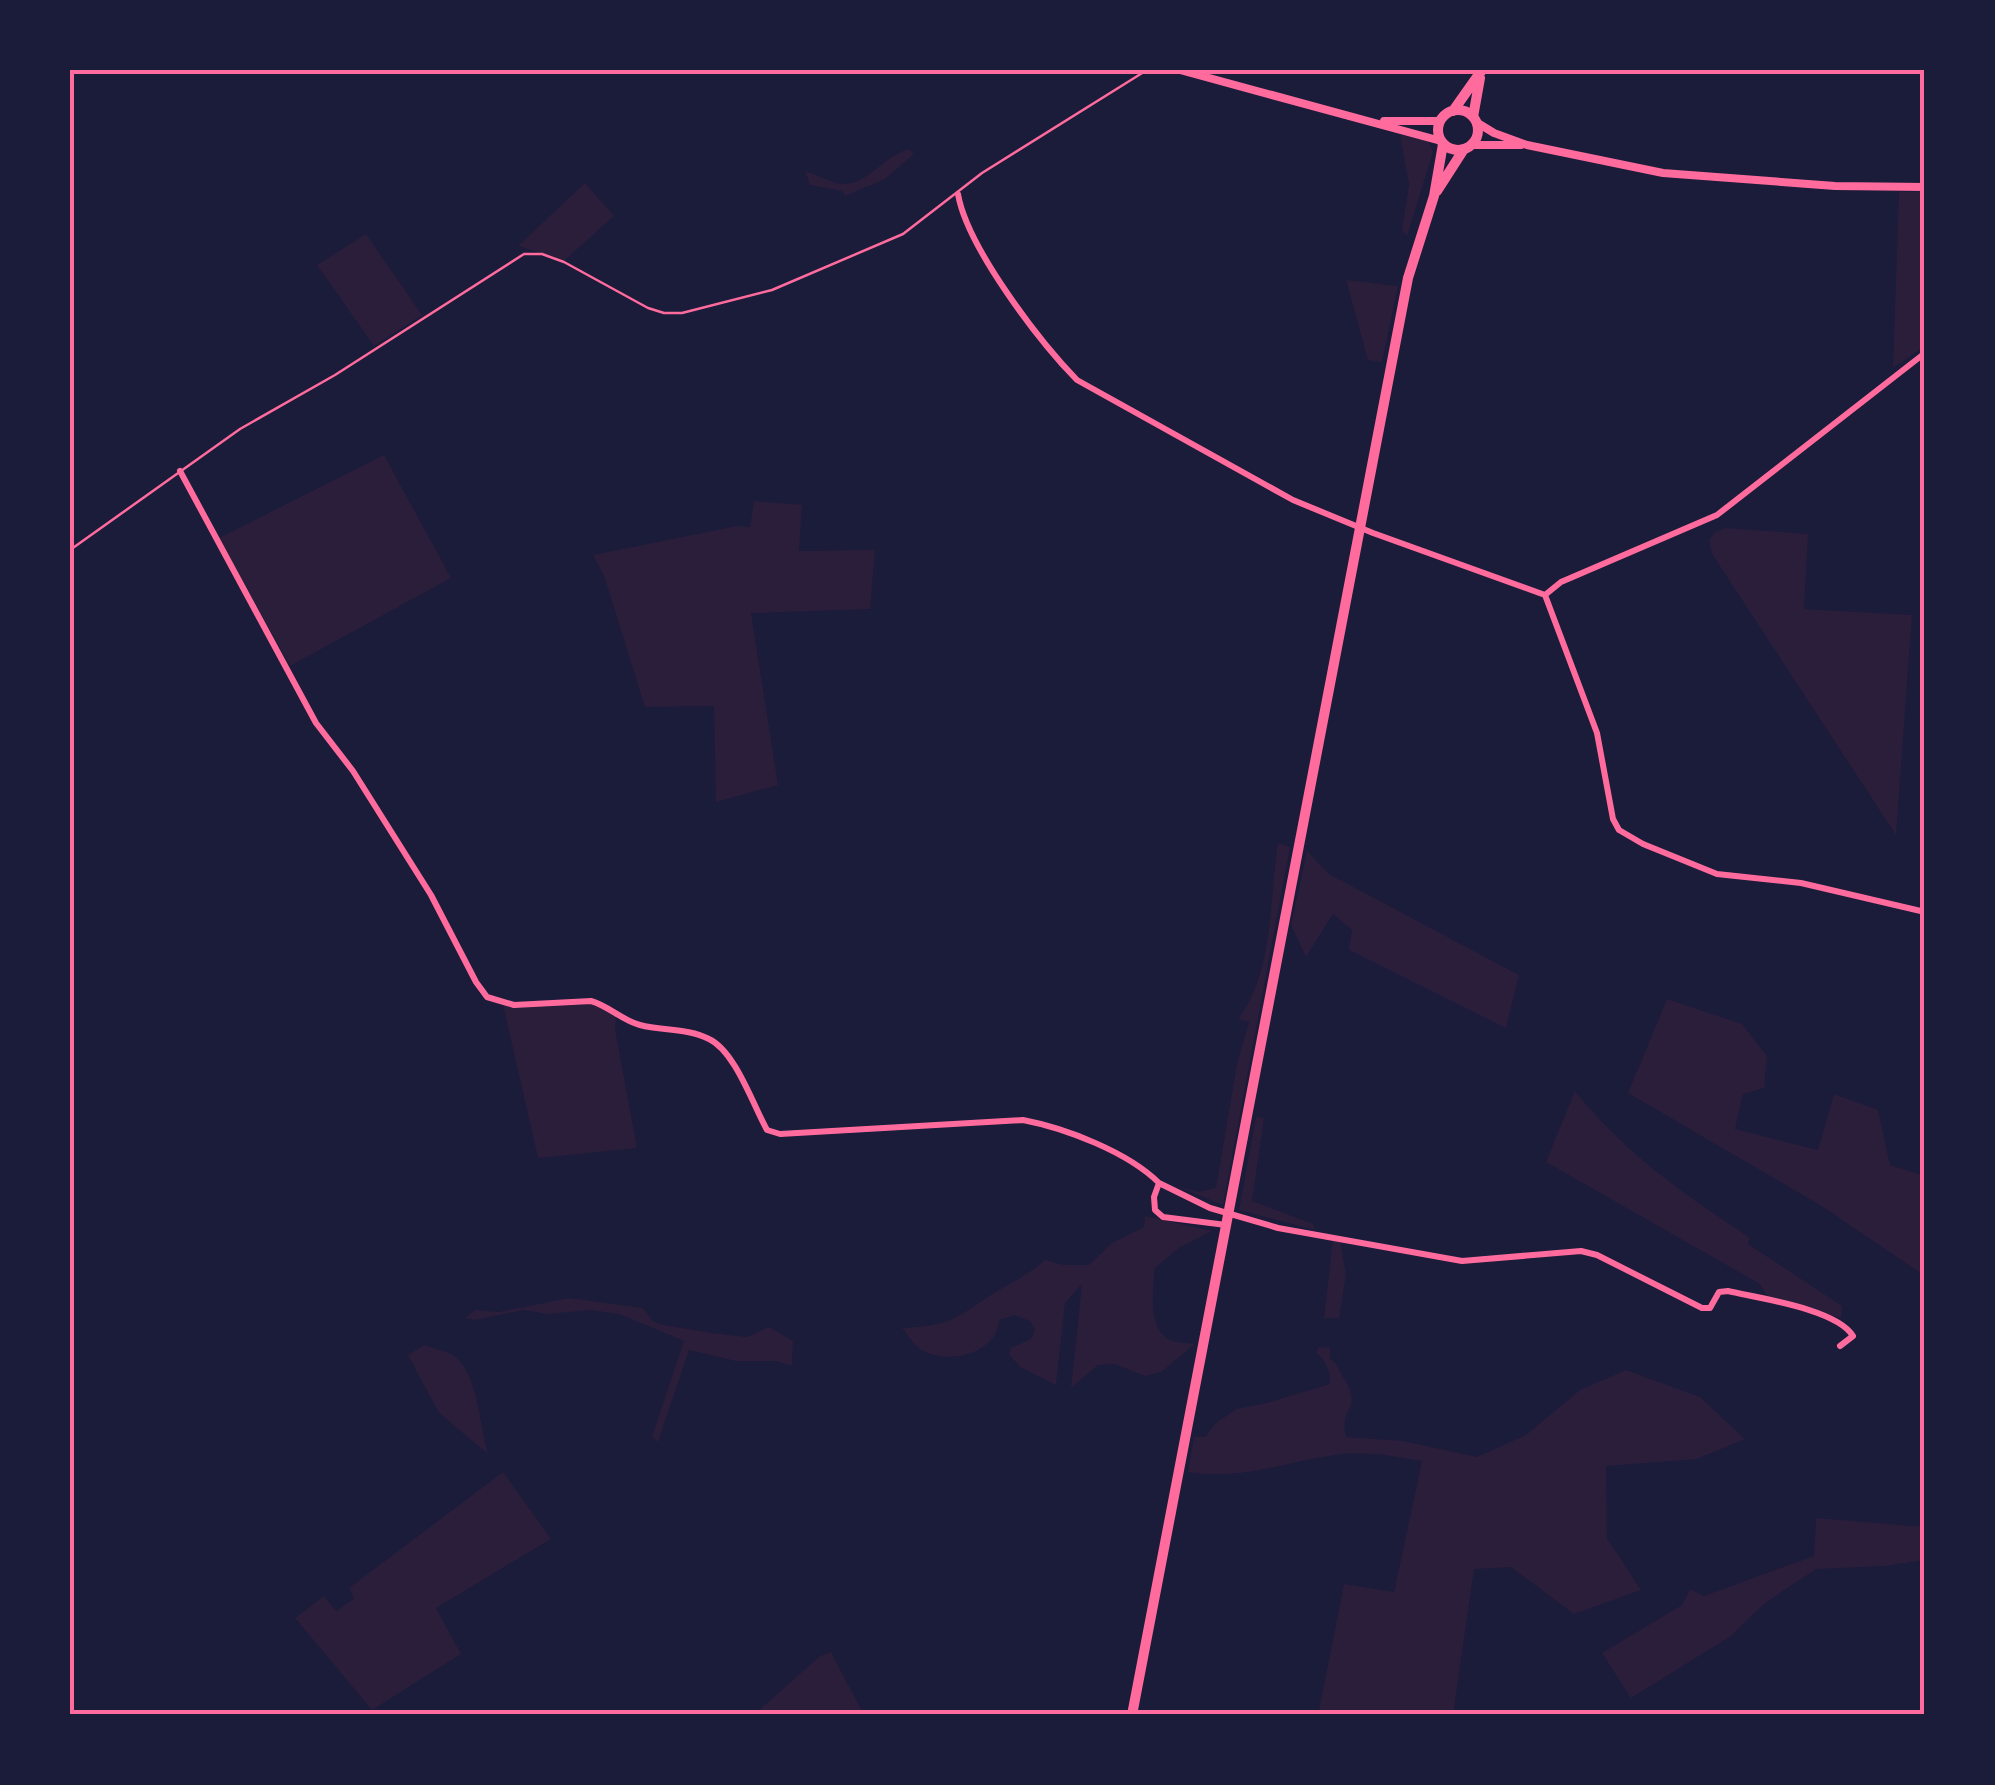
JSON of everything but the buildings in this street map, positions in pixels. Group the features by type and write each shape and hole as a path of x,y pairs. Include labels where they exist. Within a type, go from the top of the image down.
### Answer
{"main road":[{"path":"1132,1715 1408,278 1434,196 1442,143 1440,121 1453,110 1481,71"},
{"path":"1434,196 1478,132 1475,120 1481,71"},
{"path":"1453,110 1464,111 1475,120"},
{"path":"1442,143 1453,150 1468,147"}],"street":[{"path":"1180,70 1277,99 1375,121 1442,143"},
{"path":"1475,120 1494,134 1527,145 1697,178 1925,187"},
{"path":"1375,121 1440,121"},
{"path":"1468,147 1527,145"},
{"path":"958,194 961,211 1009,296 1077,380 1255,481 1345,522 1545,595 1597,733 1613,819 1619,830 1717,874 1801,884 1925,912"},
{"path":"1545,595 1560,582 1717,515 1925,353"},
{"path":"180,471 316,723 352,770 431,895 476,982 488,997 514,1005 592,1001 619,1018 640,1025 711,1039 730,1056 766,1130 780,1134 1023,1120 1050,1125 1114,1153 1159,1183 1210,1208 1278,1228 1462,1261 1582,1251 1702,1308 1710,1308 1718,1292 1728,1290 1815,1312 1850,1330 1850,1341 1840,1346"},
{"path":"1159,1183 1154,1196 1156,1210 1163,1217 1226,1230"}],"lane":[{"path":"70,550 240,429 336,375 524,254 542,254 564,262 664,313 682,313 772,290 902,234 982,172 1147,70"}],"shaded area":[{"path":"1400,135 1428,140 1433,152 1407,236 1402,230 1409,185"},
{"path":"909,149 914,154 885,179 845,196 842,191 810,185 805,171 846,184 865,177"},
{"path":"585,183 614,216 565,260 518,246"},
{"path":"1899,192 1925,192 1925,346 1893,368"},
{"path":"366,234 422,315 374,346 317,265"},
{"path":"1346,280 1398,286 1382,362 1368,360"},
{"path":"384,455 451,578 290,666 219,538"},
{"path":"754,501 802,505 799,551 875,550 870,609 751,613 778,785 716,802 714,706 645,707 604,576 593,555 737,526 750,527"},
{"path":"1725,528 1808,534 1804,609 1912,615 1896,835 1712,554 1709,541 1714,533"},
{"path":"1278,843 1290,847 1223,1205 1176,1186 1198,1192 1216,1188 1237,1064 1249,1022 1238,1019 1250,1000 1264,958"},
{"path":"1307,851 1329,874 1519,975 1506,1028 1349,950 1352,930 1333,914 1306,957 1291,925"},
{"path":"1667,999 1742,1024 1767,1056 1764,1088 1743,1094 1735,1129 1818,1150 1834,1094 1878,1110 1890,1165 1925,1176 1925,1276 1820,1205 1628,1093"},
{"path":"503,1005 601,1006 616,1018 637,1148 538,1158"},
{"path":"1575,1091 1656,1171 1749,1237 1748,1244 1842,1306 1841,1318 1767,1296 1760,1284 1546,1162"},
{"path":"1256,1117 1264,1118 1252,1201 1313,1224 1315,1230 1239,1210"},
{"path":"1145,1216 1212,1231 1179,1248 1155,1268 1153,1307 1158,1327 1170,1340 1195,1344 1161,1372 1145,1376 1115,1364 1098,1365 1071,1388 1082,1284 1065,1303 1056,1385 1020,1367 1009,1354 1011,1348 1031,1339 1035,1329 1030,1321 1015,1315 999,1320 997,1331 982,1348 959,1356 923,1351 902,1328 950,1320 1045,1260 1089,1265 1112,1243 1144,1227"},
{"path":"1333,1240 1340,1241 1346,1274 1339,1318 1324,1318"},
{"path":"569,1298 643,1308 654,1322 719,1334 747,1337 769,1327 793,1341 792,1366 776,1361 736,1361 689,1350 658,1442 652,1437 684,1341 619,1314 590,1310 548,1314 524,1310 475,1320 465,1318 475,1310 499,1312"},
{"path":"424,1345 454,1356 468,1374 488,1454 439,1413 408,1355"},
{"path":"1319,1347 1330,1348 1330,1358 1352,1396 1345,1418 1346,1437 1403,1441 1477,1457 1526,1435 1580,1390 1626,1370 1700,1397 1745,1439 1697,1459 1606,1466 1607,1538 1641,1590 1574,1614 1511,1567 1474,1569 1453,1715 1318,1715 1344,1584 1394,1592 1422,1461 1353,1453 1249,1472 1188,1472 1194,1437 1205,1437 1216,1423 1236,1409 1330,1384 1327,1366 1316,1352"},
{"path":"503,1472 551,1539 436,1608 461,1654 372,1710 295,1618 324,1596 336,1611 354,1599 349,1588"},
{"path":"1816,1518 1925,1527 1925,1560 1816,1569 1765,1603 1731,1636 1631,1698 1602,1653 1682,1605 1690,1589 1704,1596 1814,1556"},
{"path":"831,1652 864,1715 754,1715 820,1656"}]}
